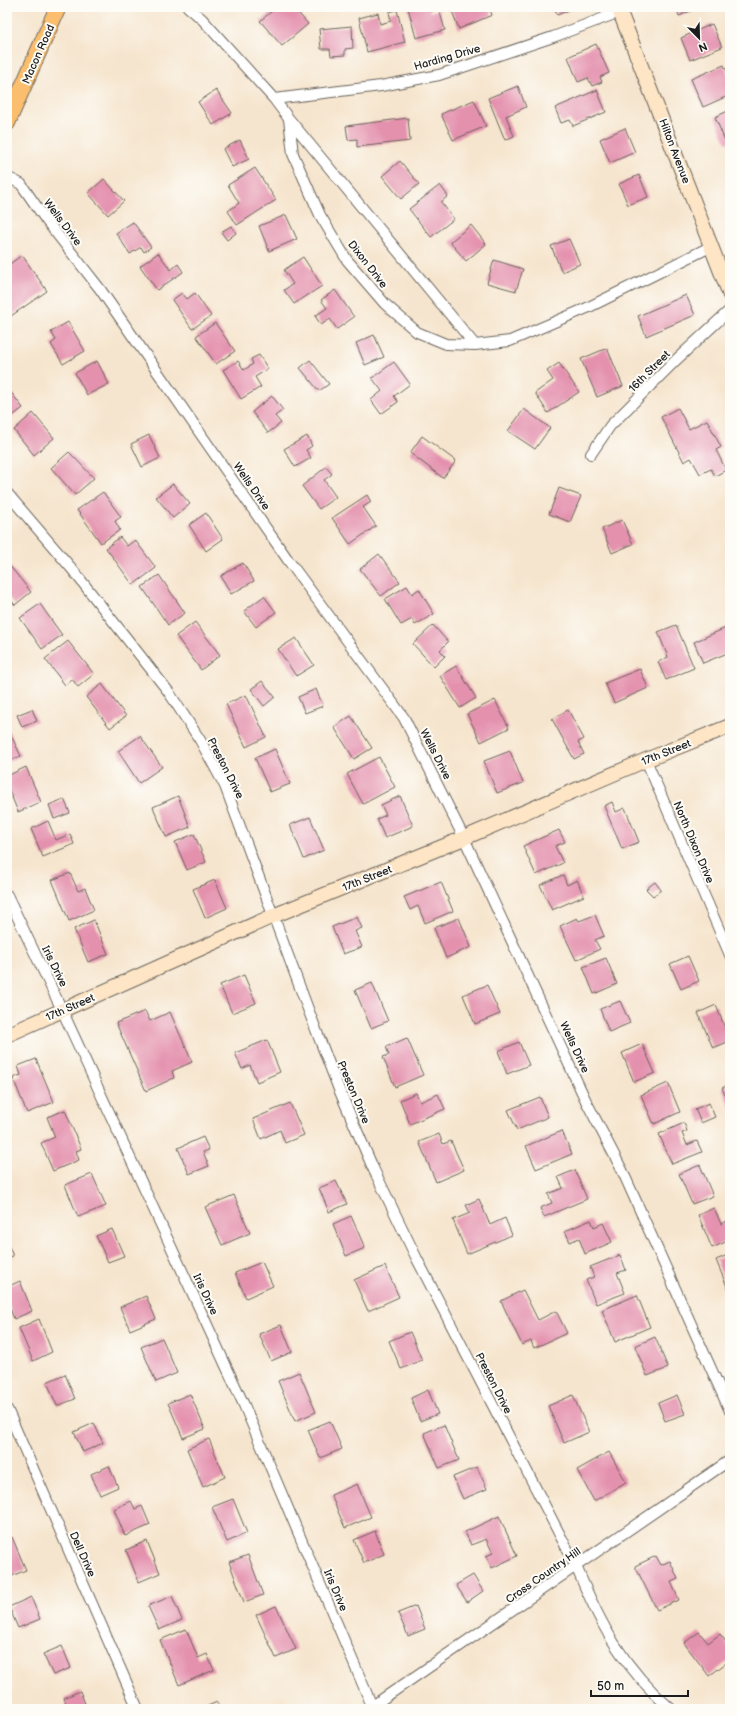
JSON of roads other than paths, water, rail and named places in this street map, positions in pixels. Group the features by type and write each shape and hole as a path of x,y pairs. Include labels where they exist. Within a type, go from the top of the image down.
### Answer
{"main road":[{"name":"Macon Road","path":"7,123 58,7"}],"street":[{"name":"Dixon Drive","path":"188,7 202,19 274,98 289,119 475,345"},
{"name":"Harding Drive","path":"274,98 380,86 439,75 553,37 619,10"},
{"name":"Hilton Avenue","path":"619,10 730,295"},
{"name":"Dixon Drive","path":"289,119 293,154 320,215 347,260 385,304 417,332 446,344 475,345 510,341 587,308 712,246"},
{"name":"Wells Drive","path":"7,177 21,184 46,220 100,289 288,560 404,718 464,838 586,1101 622,1170 730,1411"},
{"name":"16th Street","path":"591,454 610,426 676,360 730,310"},
{"name":"Preston Drive","path":"7,493 72,569 168,691 200,740 225,786 338,1087 373,1168 417,1259 576,1566 605,1631 631,1668 658,1698 671,1709"},
{"name":"17th Street","path":"7,1035 273,916 464,838 646,760 730,726"},
{"name":"North Dixon Drive","path":"646,760 730,955"},
{"name":"Iris Drive","path":"7,895 62,1010 244,1405 370,1708"},
{"name":"Dell Drive","path":"7,1409 138,1709"},
{"name":"Cross Country Hill","path":"370,1708 730,1460"}]}
